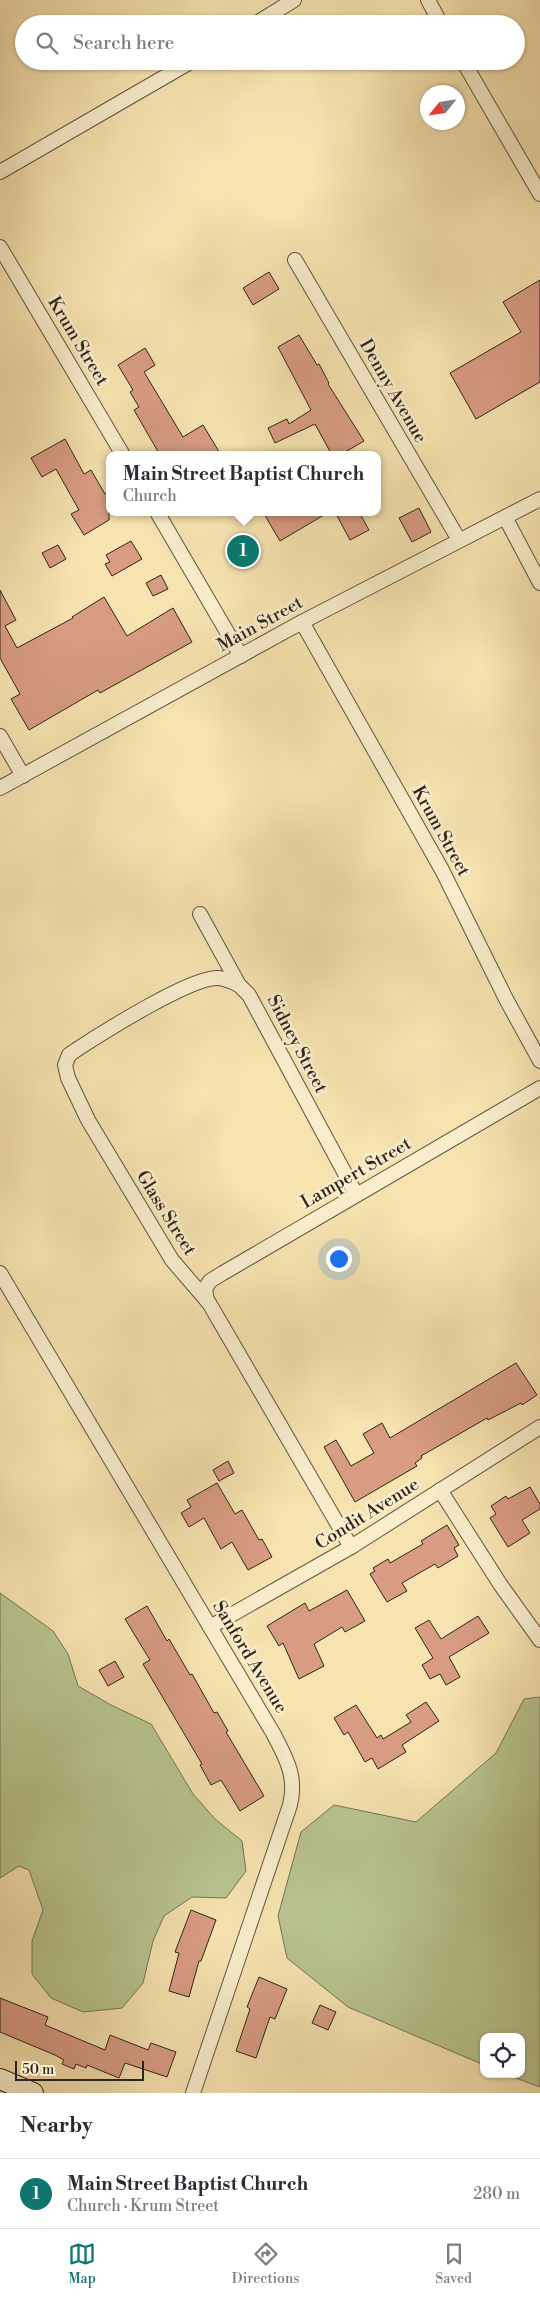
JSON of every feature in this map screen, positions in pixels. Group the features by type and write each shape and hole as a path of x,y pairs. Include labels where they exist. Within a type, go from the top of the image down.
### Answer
{"main road":[{"path":"0,2078 32,2093"}],"street":[{"path":"270,15 294,0"},
{"path":"428,0 437,15"},
{"path":"0,172 176,70"},
{"path":"467,70 540,194"},
{"name":"Krum Street","path":"0,247 121,451"},
{"name":"Denny Avenue","path":"295,260 459,540"},
{"name":"Main Street","path":"0,788 302,622 540,499"},
{"path":"160,516 241,656"},
{"path":"505,517 540,583"},
{"name":"Krum Street","path":"302,622 442,870 506,999 540,1061"},
{"path":"0,736 23,776"},
{"name":"Sidney Street","path":"200,914 239,985 249,995 356,1194"},
{"name":"Glass Street","path":"239,985 216,978 206,980 170,995 76,1050 69,1055 65,1065 68,1078 88,1120 128,1188 172,1260 207,1301 351,1547"},
{"name":"Lampert Street","path":"207,1301 205,1289 210,1281 540,1088"},
{"name":"Sanford Avenue","path":"0,1273 289,1764 293,1784 284,1823 193,2093"},
{"name":"Condit Avenue","path":"210,1627 351,1547 540,1427"},
{"path":"440,1490 504,1590 540,1640"}],"green space":[{"path":"0,1593 53,1631 68,1654 78,1686 111,1705 151,1724 193,1794 215,1819 242,1841 246,1871 226,1898 192,1897 164,1916 153,1941 143,1983 122,2008 83,2012 51,1998 32,1974 32,1941 43,1910 29,1870 19,1866 0,1878"},
{"path":"540,1697 540,2087 516,2078 525,2078 525,2033 480,2033 480,2063 348,2007 287,1958 278,1916 301,1832 334,1805 416,1822 496,1753 524,1699"}],"building":[{"path":"269,272 279,289 253,305 243,288"},
{"path":"540,280 540,382 476,419 450,373 521,332 503,302"},
{"path":"299,335 317,365 319,364 328,384 364,441 347,451 330,451 315,424 275,443 268,428 287,419 289,424 311,410 278,347"},
{"path":"145,348 155,365 144,372 183,437 203,425 219,451 158,451 134,410 139,407 130,392 133,390 118,365"},
{"path":"65,439 84,474 91,470 106,494 106,516 109,516 109,520 84,535 71,514 79,510 56,469 42,477 31,458"},
{"path":"419,508 431,532 412,542 399,518"},
{"path":"265,516 322,516 280,541"},
{"path":"337,516 361,516 369,530 350,540"},
{"path":"131,541 142,559 112,576 105,564 110,562 106,555"},
{"path":"58,545 66,559 50,568 42,553"},
{"path":"161,575 168,589 153,596 146,583"},
{"path":"0,590 16,620 5,626 17,648 73,618 104,597 127,636 173,608 192,642 100,693 98,690 29,730 11,699 20,694 0,658"},
{"path":"516,1363 537,1395 522,1405 521,1403 488,1420 487,1418 421,1456 422,1458 415,1463 417,1466 355,1502 324,1447 336,1440 351,1466 374,1453 363,1434 382,1423 390,1438"},
{"path":"228,1461 234,1473 219,1481 213,1470"},
{"path":"217,1483 235,1514 242,1510 259,1540 262,1539 272,1557 248,1570 232,1542 221,1549 204,1518 189,1527 181,1513 191,1507 187,1500"},
{"path":"530,1487 540,1504 540,1509 522,1520 530,1533 508,1547 490,1518 496,1514 491,1506 506,1496 508,1499"},
{"path":"447,1525 459,1545 454,1548 458,1556 438,1568 435,1564 402,1583 407,1591 387,1602 370,1574 375,1571 373,1568 388,1559 390,1563 423,1544 421,1541"},
{"path":"347,1590 365,1621 345,1632 342,1627 314,1644 324,1666 299,1679 283,1643 279,1646 267,1626 305,1603 309,1611"},
{"path":"147,1606 167,1641 169,1639 190,1675 192,1674 214,1713 217,1712 228,1731 226,1732 264,1796 240,1811 221,1780 211,1785 200,1765 202,1764 143,1664 150,1660 125,1619"},
{"path":"478,1616 489,1633 449,1657 460,1677 446,1685 440,1674 430,1679 422,1665 433,1658 415,1628 429,1620 441,1639"},
{"path":"115,1661 124,1677 108,1686 99,1670"},
{"path":"426,1702 439,1721 402,1745 406,1752 378,1769 372,1758 365,1762 348,1732 344,1735 334,1718 356,1705 377,1738 381,1735 383,1739 411,1722 406,1715"},
{"path":"191,1910 216,1920 201,1961 199,1961 189,1997 169,1991 179,1953 175,1952"},
{"path":"259,1977 287,1989 275,2019 270,2017 256,2058 236,2051 250,2009 247,2007"},
{"path":"0,1998 48,2017 45,2025 105,2050 110,2035 148,2050 151,2043 176,2052 167,2077 125,2063 119,2078 87,2065 86,2068 76,2064 74,2069 62,2064 64,2060 55,2055 0,2032"},
{"path":"320,2005 336,2012 328,2030 312,2023"}],"place":[{"name":"Main Street Baptist Church","path":"243,551"}]}
